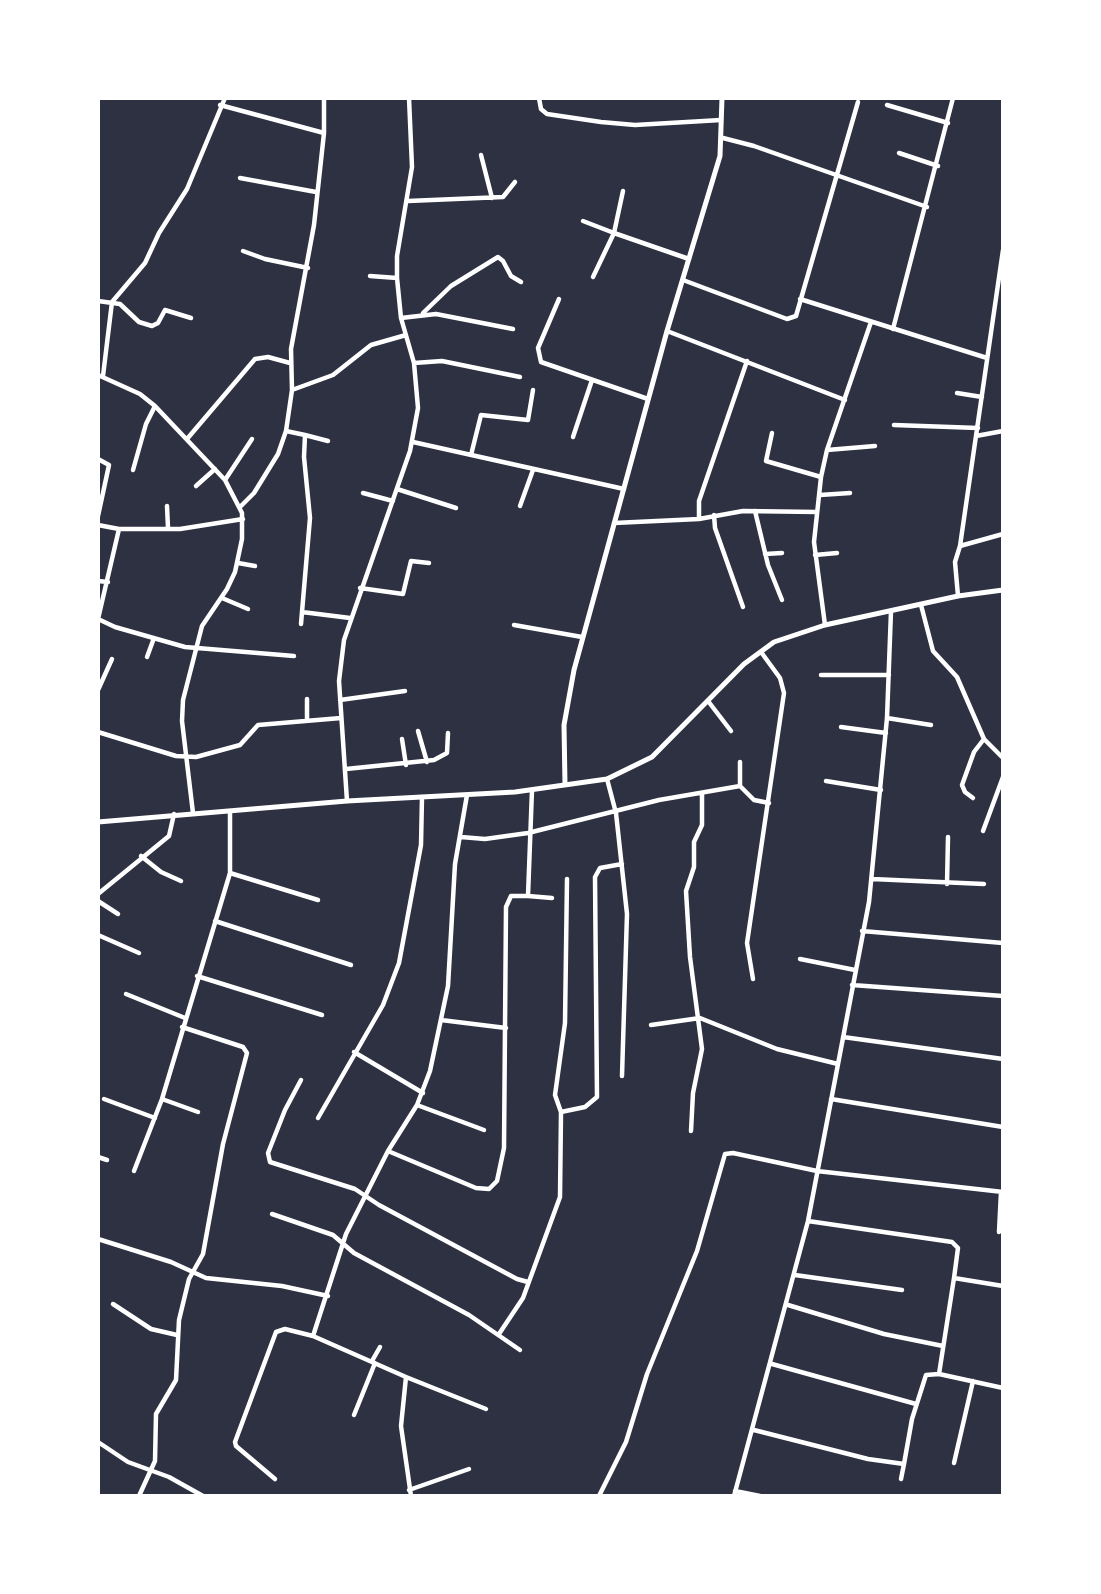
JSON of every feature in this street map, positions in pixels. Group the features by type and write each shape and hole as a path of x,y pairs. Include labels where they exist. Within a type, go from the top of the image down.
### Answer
{"street":[{"path":"193,813 182,710 195,649 205,619 222,598 238,564 243,519 240,507 225,480 155,406 140,394 101,375 112,302 145,263 159,233 187,188 208,144 220,105 225,98"},
{"path":"240,507 254,493 278,454 286,431 292,390 290,363 308,268 324,133 324,98"},
{"path":"347,801 340,701 341,660 350,618 412,442 418,408 414,363 401,318 397,278 400,240 413,160 410,98"},
{"path":"538,98 541,109 547,114 610,123 635,125 723,120"},
{"path":"565,786 564,725 582,637 723,138 722,98"},
{"path":"893,328 938,166 953,98"},
{"path":"682,280 787,319 796,316 858,102"},
{"path":"220,105 324,133"},
{"path":"887,105 948,123"},
{"path":"723,138 754,146 835,177 927,207"},
{"path":"899,153 938,166"},
{"path":"481,155 492,198"},
{"path":"240,178 316,192"},
{"path":"408,201 503,197 515,182"},
{"path":"593,277 614,233 624,191"},
{"path":"583,221 689,259"},
{"path":"958,596 955,562 978,428 1003,250"},
{"path":"243,251 265,259 308,268"},
{"path":"423,313 451,286 498,257 511,276 521,282"},
{"path":"370,275 397,278"},
{"path":"559,299 538,348 538,359 548,365 648,399"},
{"path":"800,299 987,358"},
{"path":"98,301 112,302 125,308 139,322 152,326 158,323 165,310 191,318"},
{"path":"401,318 423,313 513,329"},
{"path":"825,625 815,555 821,477 827,450 871,322"},
{"path":"667,331 845,400"},
{"path":"292,390 333,374 371,345 406,335"},
{"path":"187,439 255,359 268,357 290,363"},
{"path":"414,363 442,361 520,377"},
{"path":"699,519 699,501 747,361"},
{"path":"573,438 592,380"},
{"path":"471,455 481,415 528,420 533,390"},
{"path":"957,393 982,397"},
{"path":"133,470 146,424 155,406"},
{"path":"894,425 978,428"},
{"path":"286,431 328,441"},
{"path":"976,436 1003,431"},
{"path":"772,433 765,457 768,463 821,477"},
{"path":"301,624 310,518 304,457 305,435"},
{"path":"225,480 252,439"},
{"path":"412,442 624,489"},
{"path":"827,450 874,446"},
{"path":"98,459 109,465 98,516"},
{"path":"196,486 215,469"},
{"path":"520,506 533,470"},
{"path":"397,489 456,508"},
{"path":"363,492 393,501"},
{"path":"820,495 850,493"},
{"path":"167,506 168,528"},
{"path":"614,523 699,519 755,511 817,512"},
{"path":"755,511 765,554 782,600"},
{"path":"714,515 715,528 743,607"},
{"path":"98,525 119,529 168,528 243,519"},
{"path":"119,529 98,619 195,649 294,656"},
{"path":"960,545 1003,534"},
{"path":"765,554 782,553"},
{"path":"815,555 837,553"},
{"path":"360,588 403,594 411,561 429,563"},
{"path":"238,564 256,566"},
{"path":"98,580 108,582"},
{"path":"98,822 347,801 531,790 607,779 652,757 760,651 782,638 825,625 958,596 1003,590"},
{"path":"222,598 248,609"},
{"path":"921,605 933,651 957,677 984,740 1003,758"},
{"path":"760,1496 735,1494 788,1305 808,1221 872,879 886,733 891,611"},
{"path":"302,612 350,618"},
{"path":"514,625 582,637"},
{"path":"147,657 154,638"},
{"path":"753,979 747,943 784,693 780,678 760,651"},
{"path":"98,690 112,659"},
{"path":"821,675 889,675"},
{"path":"340,701 405,691"},
{"path":"307,699 307,721"},
{"path":"708,701 731,731"},
{"path":"98,732 186,757 240,745 258,725 341,718"},
{"path":"887,718 931,724"},
{"path":"841,727 886,733"},
{"path":"418,731 427,762"},
{"path":"346,769 427,762 447,753 448,733"},
{"path":"402,739 406,765"},
{"path":"973,798 965,792 962,785 974,752 984,740"},
{"path":"740,762 740,786 754,800 769,803"},
{"path":"983,831 1003,777"},
{"path":"607,779 617,813 627,914 622,1076"},
{"path":"826,781 881,789"},
{"path":"461,837 485,839 528,833 617,813 659,800 740,786"},
{"path":"528,896 531,790"},
{"path":"691,1131 693,1093 701,1063 700,1018 690,957 686,891 694,867 694,842 702,825 702,793"},
{"path":"313,1336 328,1296 342,1243 388,1151 423,1093 442,1020 450,967 455,864 467,795"},
{"path":"318,1118 383,1004 399,963 421,845 422,797"},
{"path":"134,1171 162,1099 197,975 230,873 230,810"},
{"path":"98,894 141,856 169,836 174,814"},
{"path":"947,884 948,837"},
{"path":"141,856 161,872 181,881"},
{"path":"561,1112 585,1107 597,1097 595,877 600,868 622,864"},
{"path":"230,873 318,901"},
{"path":"499,1334 515,1311 529,1282 560,1197 561,1112 555,1095 565,1023 567,879"},
{"path":"872,879 984,884"},
{"path":"388,1151 476,1188 489,1189 494,1186 504,1148 506,902 511,896 552,898"},
{"path":"98,901 118,914"},
{"path":"215,921 351,965"},
{"path":"862,931 1003,943"},
{"path":"98,935 139,953"},
{"path":"800,959 855,970"},
{"path":"197,975 322,1016"},
{"path":"852,985 1003,996"},
{"path":"126,994 185,1018"},
{"path":"651,1025 700,1018 777,1049 838,1064"},
{"path":"442,1020 506,1028"},
{"path":"139,1496 155,1461 156,1414 173,1388 178,1373 177,1335 185,1291 203,1254 223,1144 247,1053 243,1047 182,1027"},
{"path":"843,1037 1003,1059"},
{"path":"354,1052 423,1093"},
{"path":"301,1080 285,1110 268,1160 355,1189 390,1212 517,1279 529,1282"},
{"path":"104,1099 155,1118"},
{"path":"162,1099 198,1112"},
{"path":"831,1099 1003,1127"},
{"path":"417,1105 484,1130"},
{"path":"599,1496 626,1442 647,1374 697,1251 723,1157 733,1153 817,1171 1002,1192 999,1232"},
{"path":"98,1157 107,1160"},
{"path":"272,1214 328,1232 354,1253 499,1334 520,1350"},
{"path":"808,1221 952,1242 958,1248 939,1374"},
{"path":"98,1240 206,1278 282,1286 328,1296"},
{"path":"795,1275 902,1290"},
{"path":"954,1278 1003,1286"},
{"path":"113,1304 151,1329 177,1335"},
{"path":"788,1305 884,1334 943,1346"},
{"path":"275,1479 236,1446 235,1441 276,1332 281,1328 313,1336 486,1409"},
{"path":"354,1415 380,1348"},
{"path":"772,1364 916,1404"},
{"path":"901,1479 916,1404 926,1375 939,1374 1003,1388"},
{"path":"406,1377 401,1426 411,1496"},
{"path":"954,1463 973,1381"},
{"path":"754,1430 868,1459 904,1464"},
{"path":"98,1442 128,1462 169,1477 203,1496"},
{"path":"409,1490 470,1469"}]}
